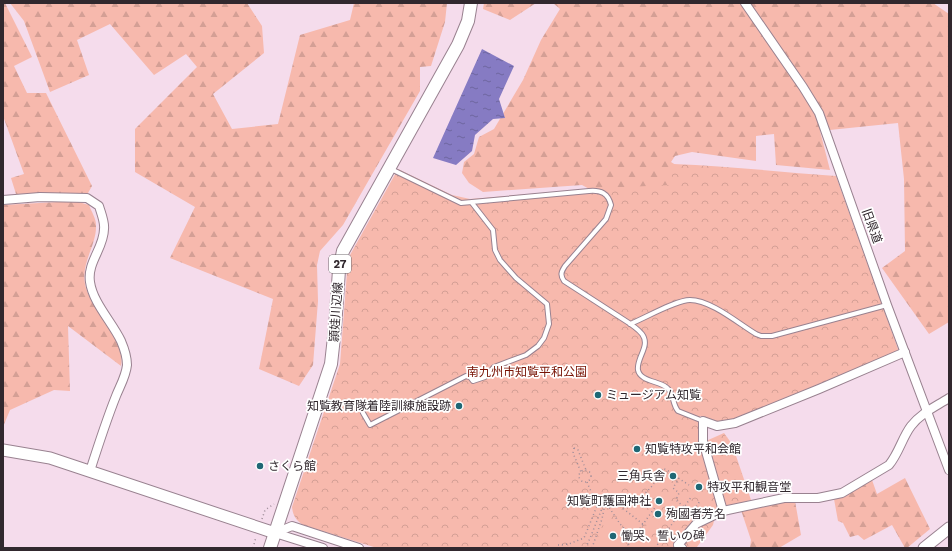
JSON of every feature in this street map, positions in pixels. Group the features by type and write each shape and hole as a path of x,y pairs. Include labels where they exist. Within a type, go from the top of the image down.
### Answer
{"main road":[{"name":"頴娃川辺線","path":"270,548 331,364 336,328 339,270 343,251 458,45 468,21 471,3"}],"street":[{"name":"旧県道","path":"745,3 803,87 819,113 887,305 949,470"},
{"path":"3,200 87,198 99,206 105,228 103,239 90,272 90,283 97,301 121,341 126,354 127,364 125,374 115,396 90,471"},
{"path":"723,511 703,441 703,421 717,426 735,422 819,389 905,352"},
{"path":"682,548 678,545 696,524 723,511 784,498 818,498 847,490 889,465 894,459 910,427 927,411 949,398"},
{"path":"3,450 50,458 323,548"},
{"path":"275,533 292,526 359,548"},
{"path":"924,548 949,528"}],"lane":[{"path":"389,168 461,203 598,190 606,195 611,205 606,219 565,266 561,272 561,277 564,281 630,324 644,337 644,349 638,364 640,374 666,386 678,411 703,421"},
{"path":"363,413 370,425 466,376 470,377 473,381 485,377 494,367 530,353 544,338 549,324 547,304 516,278 500,260 495,250 493,230 472,203"},
{"path":"630,324 682,301 696,300 718,310 760,336 772,336 887,305"}],"path":[{"path":"587,482 591,475 586,470 578,450 574,448 573,453 580,472 580,479 587,482 597,506"},
{"path":"608,507 625,506 648,491 663,468 670,472"},
{"path":"580,472 586,470"},
{"path":"676,476 689,485"},
{"path":"679,478 673,488 679,493 676,500 684,507"},
{"path":"656,548 692,496"},
{"path":"261,524 265,510 279,500"},
{"path":"558,545 569,544 584,538 597,506 605,501"},
{"path":"605,501 620,524 634,538"},
{"path":"586,548 605,501"},
{"path":"592,548 602,519 605,501"},
{"path":"696,524 692,513 700,501"},
{"path":"620,506 644,525"},
{"path":"626,548 644,525 656,506"},
{"path":"253,548 258,532"}],"green space":[{"path":"3,3 5,3 32,57 14,66 27,93 46,93 92,186 88,193 16,194 11,178 24,174 3,116"},
{"path":"10,3 247,3 262,26 264,53 213,94 232,129 278,124 300,35 350,20 354,3 447,3 445,22 431,66 420,67 420,91 343,225 320,251 317,265 318,301 313,365 299,386 259,369 273,299 170,258 195,207 135,172 135,129 197,67 186,54 154,75 110,24 77,40 89,75 50,92 24,21"},
{"path":"484,3 536,3 510,20 483,9"},
{"path":"553,3 933,3 949,14 949,322 929,334 882,268 905,251 904,179 898,123 820,131 830,170 776,165 774,134 756,136 756,161 692,152 675,156 671,162 692,175 691,202 615,203 582,185 483,192 469,183 462,173 464,162 474,154 479,137 494,129 523,80 541,40 560,9"},
{"name":"南九州市知覧平和公園","path":"673,164 836,176 898,349 897,352 814,389 726,422 717,422 700,416 700,441 718,504 713,525 697,547 377,548 303,525 295,518 292,507 340,364 347,272 350,255 398,169 452,195 470,199 602,188 671,185"},
{"path":"75,201 89,205 95,220 96,233 86,263 84,279 86,288 95,307 119,347 121,366 68,326 70,391 54,390 10,410 3,427 3,205"},
{"path":"724,433 732,444 751,500 724,508 706,441"},
{"path":"905,478 930,529 907,548 905,548 892,525 864,540 858,535 850,537 843,523 838,521 834,499 850,493 872,480 877,494"},
{"path":"795,501 801,535 779,548 750,548 751,540 741,510 781,502"},
{"path":"637,504 649,513 634,534 626,529 616,517"},
{"path":"652,517 660,522 650,536 656,540 651,548 631,548"},
{"path":"606,518 610,520 614,519 631,537 623,548 595,548"}],"water":[{"path":"482,49 514,66 499,99 505,118 493,119 475,135 472,151 456,165 433,158"}],"place":[{"name":"ミュージアム知覧","path":"598,395"},
{"name":"知覧教育隊着陸訓練施設跡","path":"459,406"},
{"name":"知覧特攻平和会館","path":"637,449"},
{"name":"さくら館","path":"260,466"},
{"name":"三角兵舎","path":"673,476"},
{"name":"特攻平和観音堂","path":"699,487"},
{"name":"知覧町護国神社","path":"659,501"},
{"name":"殉國者芳名","path":"658,514"},
{"name":"慟哭、誓いの碑","path":"613,536"}]}
